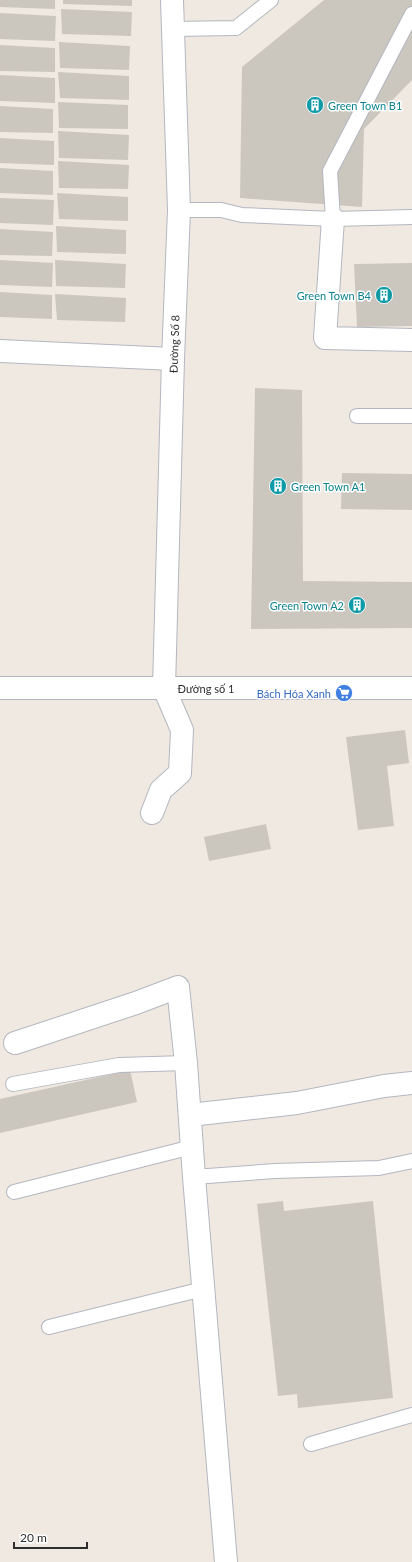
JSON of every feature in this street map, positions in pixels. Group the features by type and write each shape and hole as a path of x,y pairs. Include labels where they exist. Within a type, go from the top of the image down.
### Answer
{"street":[{"name":"Đường Số 8","path":"164,688 173,359 179,210 172,0"},
{"path":"333,219 325,338 412,340"},
{"path":"0,351 173,359"},
{"name":"Đường số 1","path":"0,688 412,688"},
{"path":"152,814 161,790 180,774 182,730 164,688"},
{"path":"15,1043 136,1003 178,987 186,1063 226,1562"},
{"path":"190,1115 297,1103 384,1086 412,1083"}],"lane":[{"path":"173,29 236,28 271,0"},
{"path":"333,219 330,172 412,14"},
{"path":"179,210 221,210 242,215 333,219 412,217"},
{"path":"357,416 412,416"},
{"path":"13,1084 119,1065 186,1063"},
{"path":"14,1192 192,1147"},
{"path":"194,1177 275,1171 379,1168 412,1161"},
{"path":"49,1328 203,1288"},
{"path":"312,1444 412,1415"}],"building":[{"path":"0,0 55,0 55,9 0,7"},
{"path":"63,0 132,0 132,6 63,4"},
{"name":"Green Town B1","path":"324,0 412,0 412,80 364,129 362,207 240,198 242,67"},
{"path":"61,9 132,12 131,36 62,34"},
{"path":"0,13 56,16 55,41 0,39"},
{"path":"59,42 130,46 129,70 60,68"},
{"path":"0,45 55,48 55,72 0,71"},
{"path":"58,72 129,76 129,100 60,98"},
{"path":"0,75 55,78 55,103 0,101"},
{"path":"58,102 128,105 128,129 59,128"},
{"path":"0,106 53,109 53,133 0,132"},
{"path":"58,131 129,135 128,160 59,158"},
{"path":"0,138 54,141 54,165 0,163"},
{"path":"58,161 129,165 128,189 59,188"},
{"path":"0,168 53,171 53,195 0,193"},
{"path":"57,193 128,197 128,221 59,219"},
{"path":"0,198 54,200 53,225 0,223"},
{"path":"56,226 126,230 126,254 57,252"},
{"path":"0,229 53,232 52,256 0,255"},
{"path":"0,260 53,263 52,287 0,285"},
{"path":"55,260 126,264 125,288 56,286"},
{"name":"Green Town B4","path":"412,263 412,326 357,327 354,264"},
{"path":"0,292 52,295 52,319 0,317"},
{"path":"55,294 126,298 125,322 57,320"},
{"name":"Green Town A1","path":"255,388 302,390 303,581 412,582 412,628 251,629"},
{"path":"342,473 412,474 412,510 341,509"},
{"path":"405,730 409,763 387,766 394,826 358,830 346,737"},
{"path":"266,824 271,849 209,861 204,837"},
{"path":"130,1070 137,1102 0,1133 0,1099"},
{"path":"283,1201 284,1211 373,1201 393,1398 298,1408 297,1394 278,1396 257,1204"}],"place":[{"name":"Green Town B1","path":"315,105"},
{"name":"Green Town B4","path":"384,295"},
{"name":"Green Town A1","path":"278,486"},
{"name":"Green Town A2","path":"357,605"},
{"name":"Bách Hóa Xanh","path":"344,693"}]}
